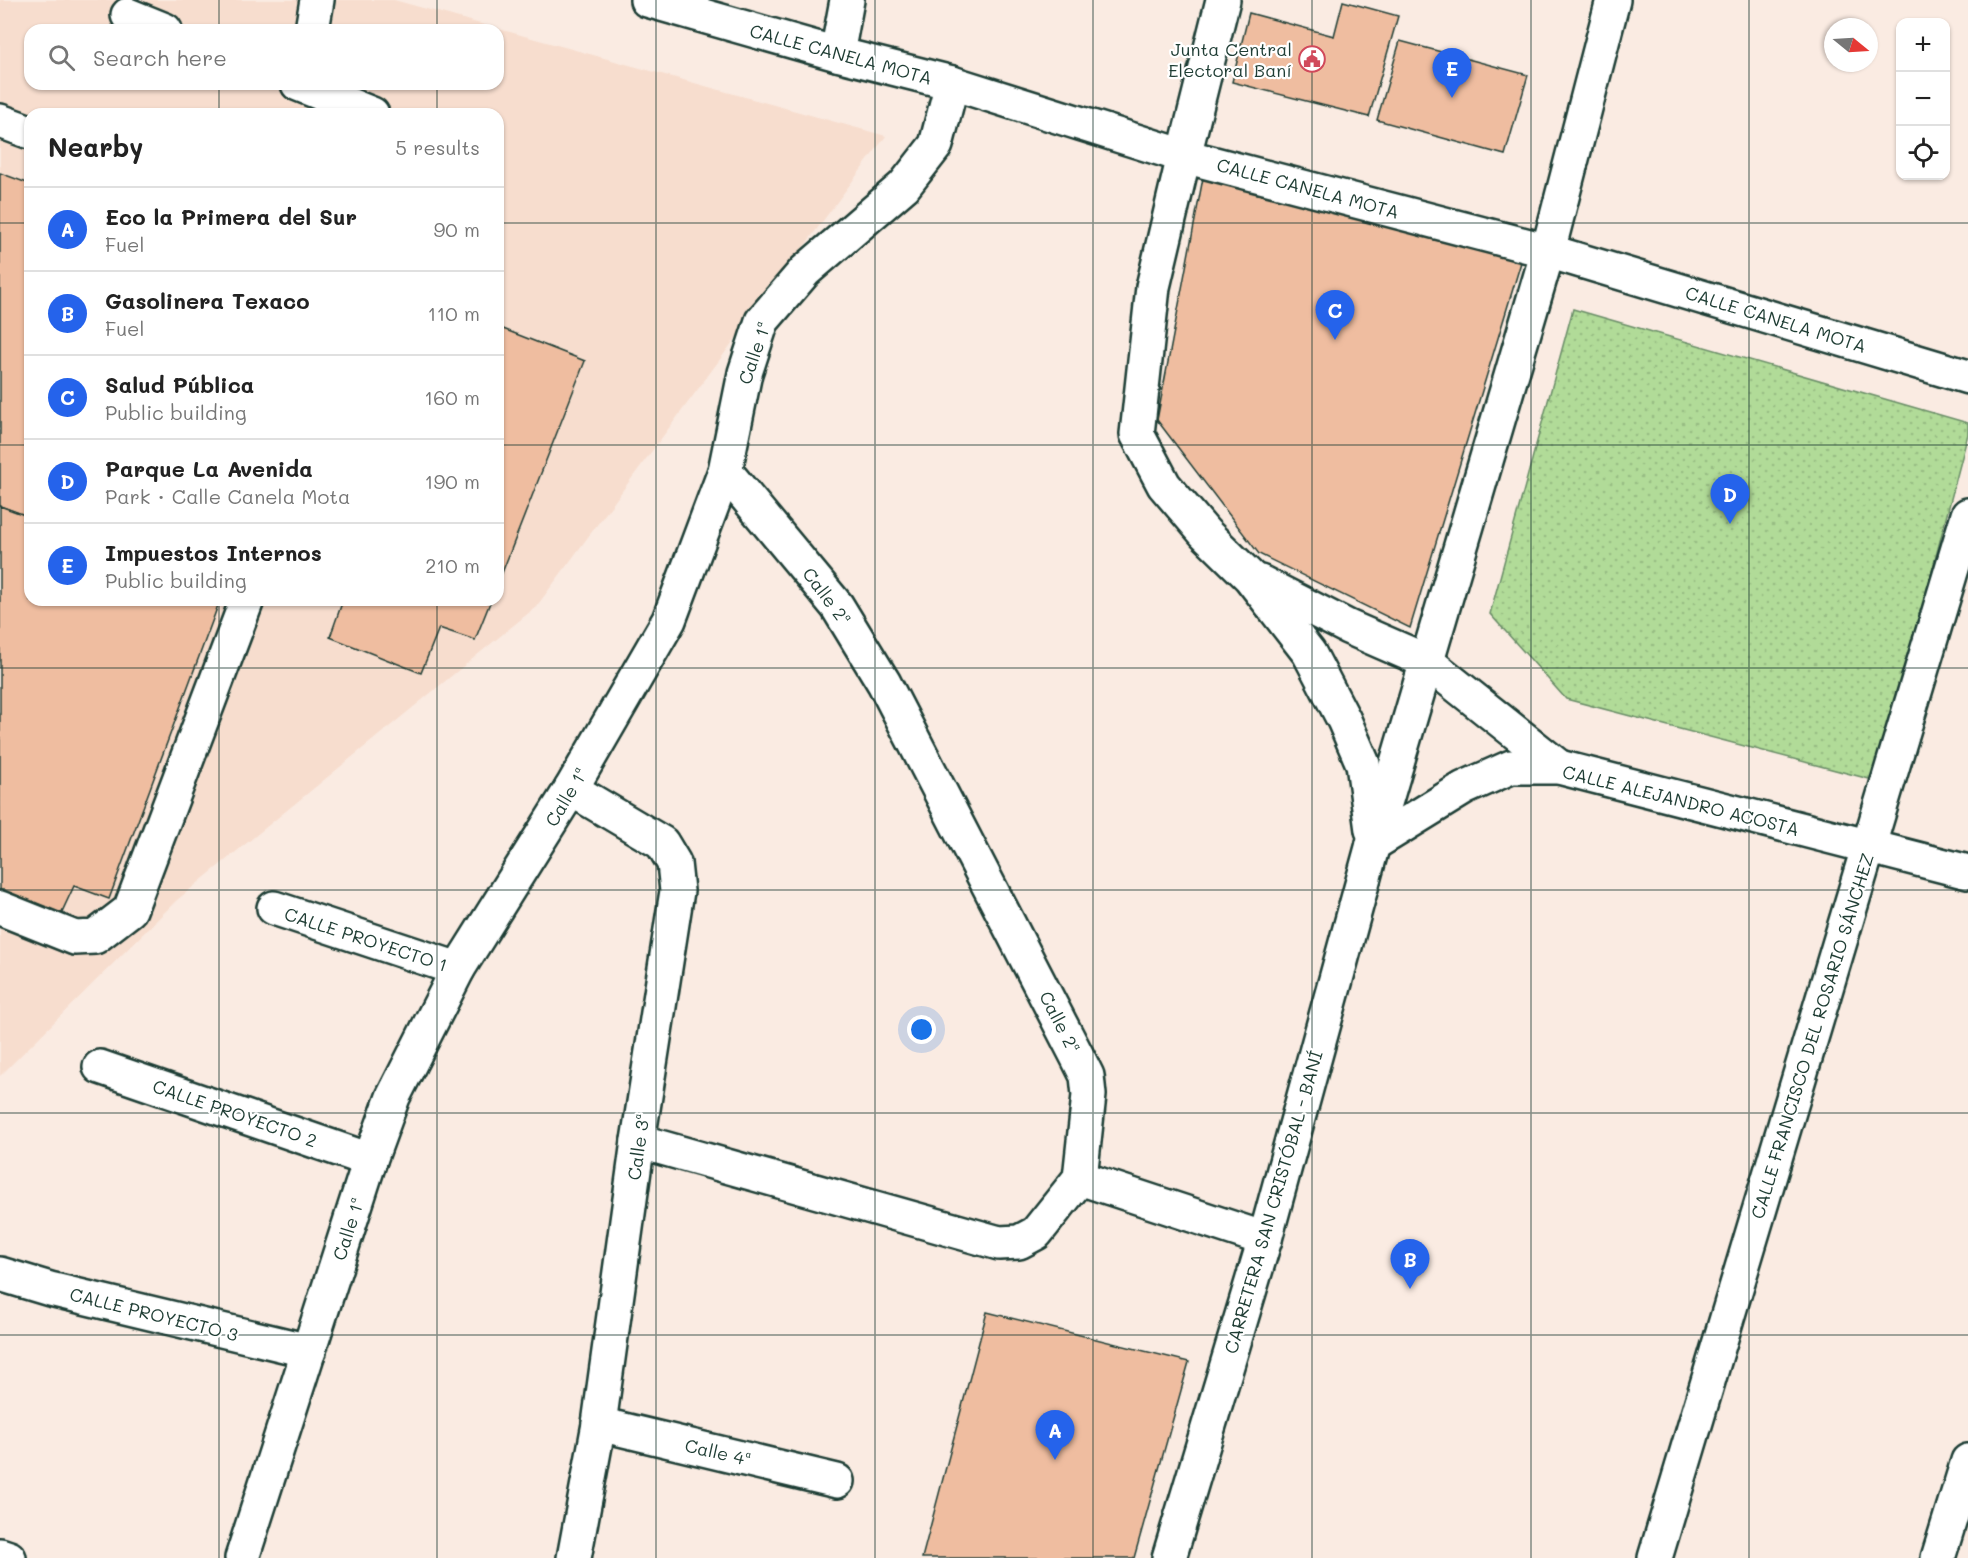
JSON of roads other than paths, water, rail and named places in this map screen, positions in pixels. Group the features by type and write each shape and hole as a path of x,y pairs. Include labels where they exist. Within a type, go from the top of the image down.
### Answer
{"street":[{"path":"313,24 317,0"},
{"name":"CALLE CANELA MOTA","path":"647,0 837,54 952,83 1184,156 1548,251 1968,377"},
{"path":"837,54 848,0"},
{"path":"1223,0 1153,287 1137,434 1164,485 1205,533 1250,578 1309,653 1364,764 1373,844"},
{"name":"CARRETERA SAN CRISTÓBAL - BANÍ","path":"1169,1558 1265,1239 1373,844 1548,251 1613,0"},
{"path":"128,15 150,24"},
{"name":"Calle 1ª","path":"242,1558 370,1160 393,1097 458,969 571,789 669,620 725,471 745,373 762,321 805,271 904,186 936,145 952,83"},
{"path":"315,90 358,108"},
{"path":"0,120 24,130"},
{"name":"Calle 2ª","path":"725,471 837,606 884,682 1088,1076 1089,1095 1080,1178"},
{"name":"CALLE FRANCISCO DEL ROSARIO SÁNCHEZ","path":"1655,1558 1968,515"},
{"path":"1250,578 1348,627 1426,661 1559,767"},
{"path":"0,908 75,938 95,937 130,910 245,606"},
{"name":"CALLE ALEJANDRO ACOSTA","path":"1373,844 1464,788 1511,767 1559,767 1968,872"},
{"name":"Calle 3ª","path":"571,789 662,843 674,864 677,891 638,1141 599,1424 574,1558"},
{"name":"CALLE PROYECTO 1","path":"274,908 458,969"},
{"name":"CALLE PROYECTO 2","path":"100,1066 370,1160"},
{"path":"638,1141 999,1242 1019,1242 1036,1233 1080,1178 1265,1239"},
{"name":"CALLE PROYECTO 3","path":"0,1274 309,1352"},
{"name":"Calle 4ª","path":"599,1424 837,1480"},
{"path":"1938,1558 1968,1461"},
{"path":"0,1555 9,1558"}],"place":[{"name":"Junta Central Electoral Baní","path":"1312,59"},
{"name":"Impuestos Internos","path":"1452,98"},
{"name":"Salud Pública","path":"1335,340"},
{"name":"Parque La Avenida","path":"1730,524"},
{"name":"Gasolinera Texaco","path":"1410,1289"},
{"name":"Eco la Primera del Sur","path":"1055,1460"}]}
